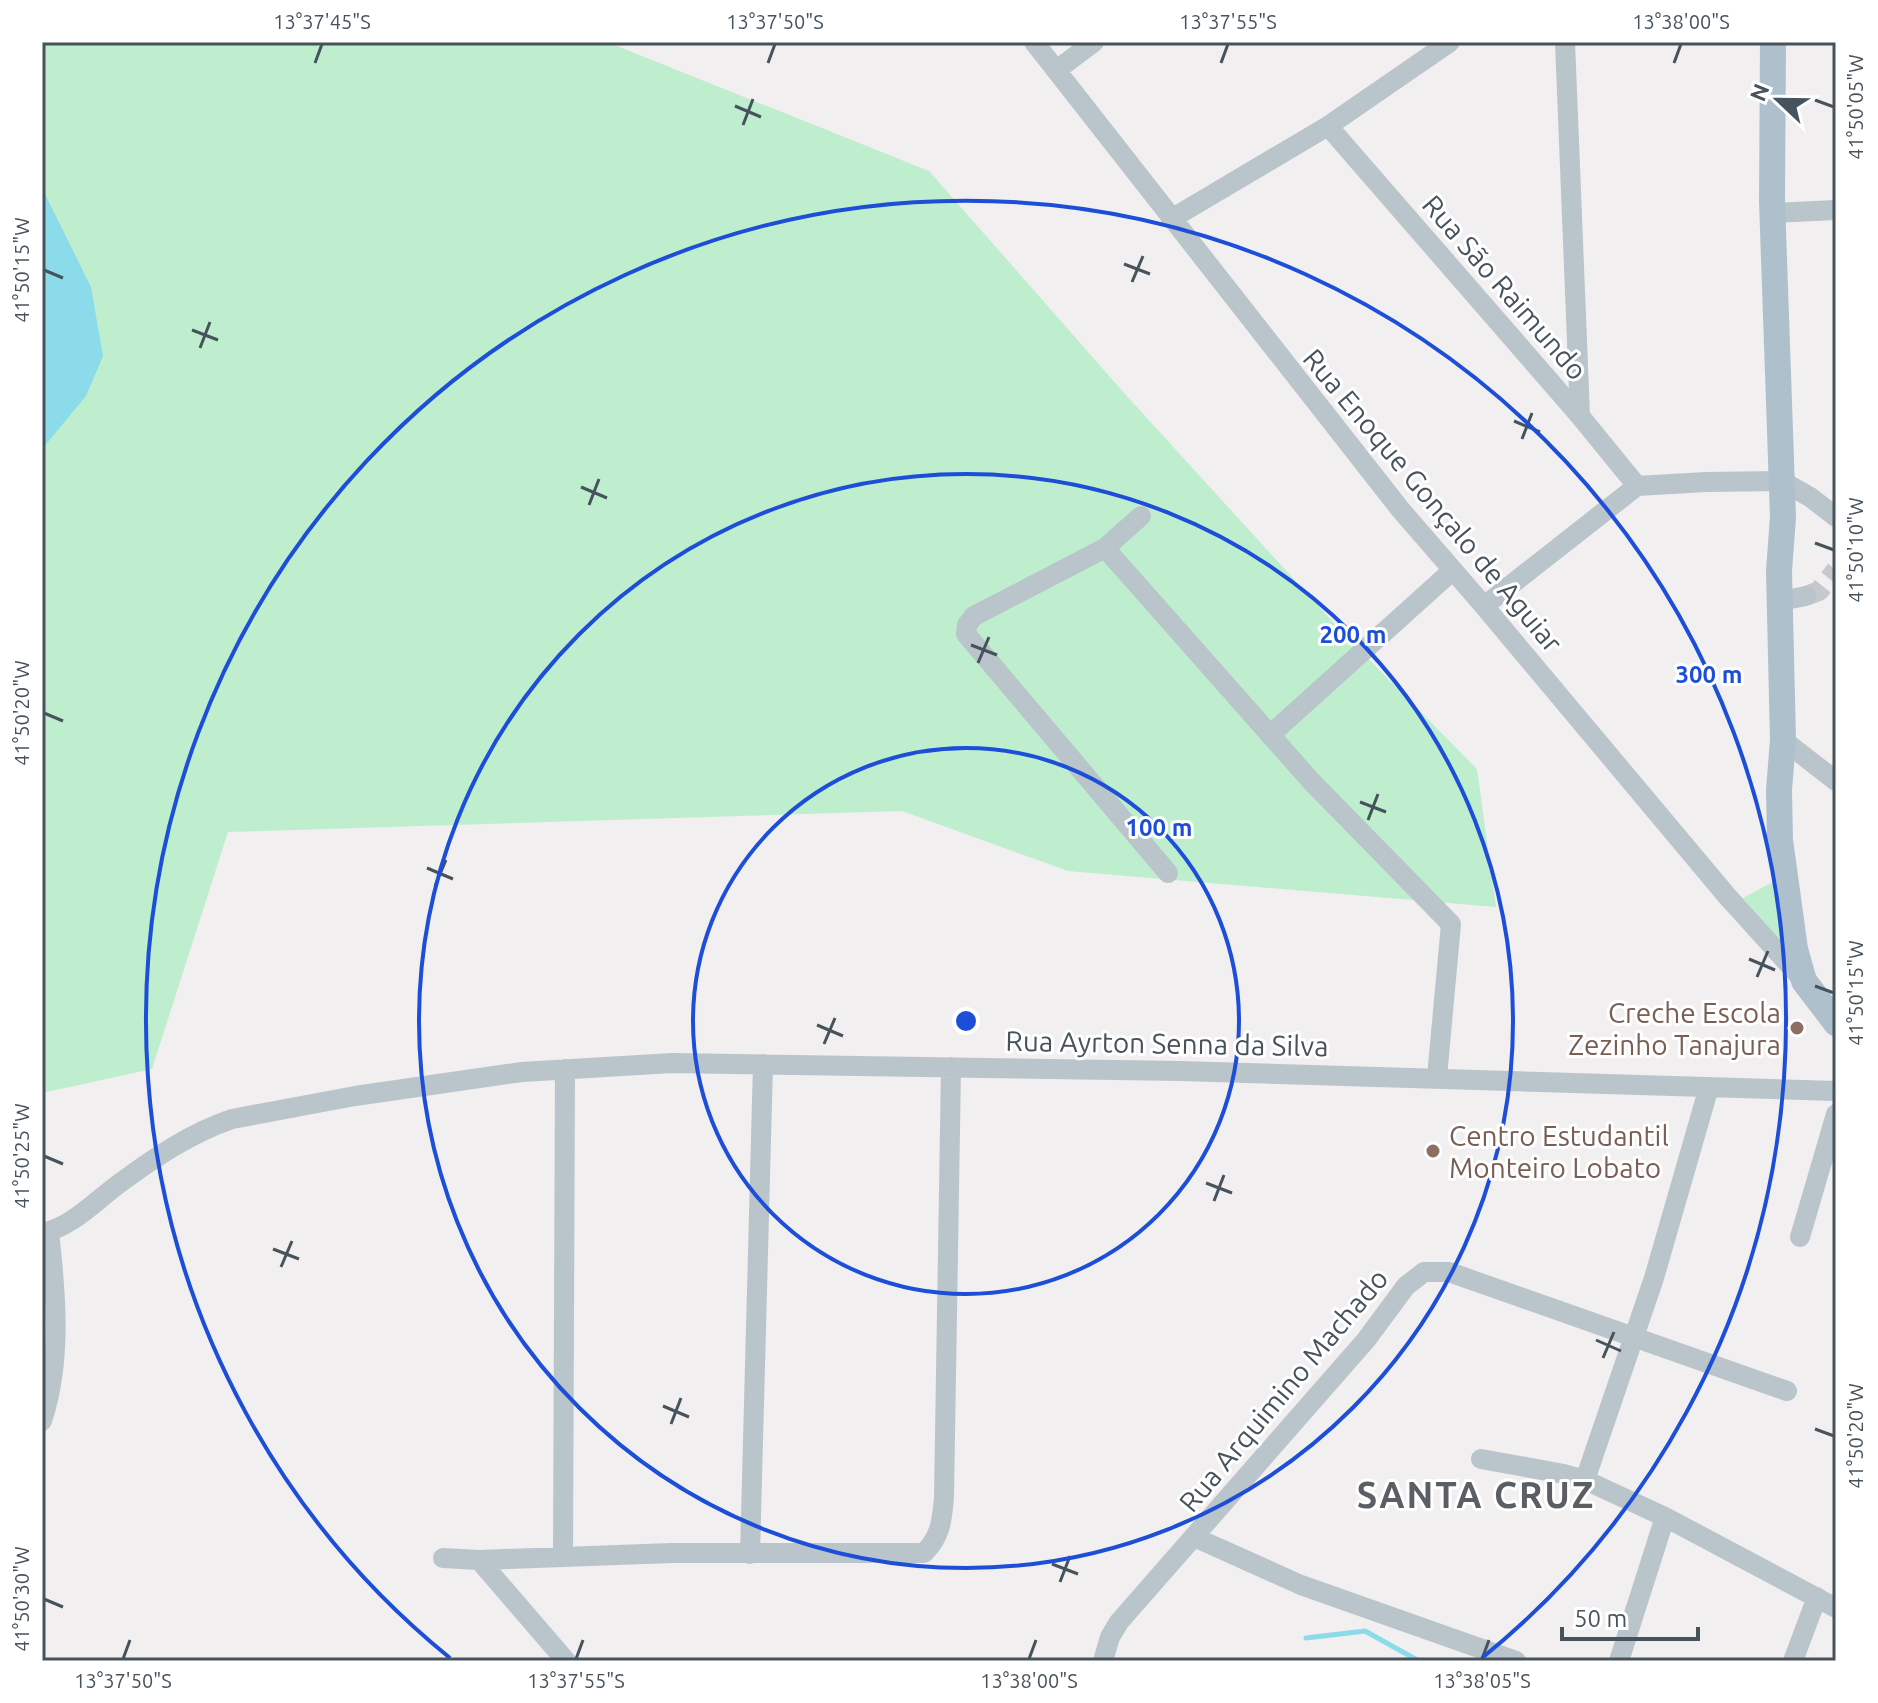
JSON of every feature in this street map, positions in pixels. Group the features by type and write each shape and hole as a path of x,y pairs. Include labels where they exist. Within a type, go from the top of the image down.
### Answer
{"main road":[{"path":"1773,42 1773,213 1782,481 1780,601 1783,740 1779,790 1780,840 1795,949 1804,981 1836,1023"}],"street":[{"name":"Rua Enoque Gonçalo de Aguiar","path":"1034,42 1372,474 1727,896 1804,981"},
{"path":"1058,69 1094,42"},
{"path":"1171,219 1328,126 1450,42"},
{"path":"1565,42 1580,416"},
{"name":"Rua São Raimundo","path":"1328,126 1637,486"},
{"path":"1773,213 1836,210"},
{"path":"1484,606 1637,486 1782,481 1836,517"},
{"path":"1141,516 1105,548 974,616 967,625 966,634 1168,873"},
{"path":"1105,548 1311,781 1451,924 1437,1077"},
{"path":"1270,735 1453,570"},
{"path":"1780,601 1806,596"},
{"path":"1783,740 1836,781"},
{"name":"Rua Ayrton Senna da Silva","path":"45,1233 68,1222 170,1148 213,1126 255,1113 522,1072 672,1063 763,1064 1437,1077 1836,1091"},
{"path":"750,1554 763,1064"},
{"path":"443,1558 479,1560 672,1553 924,1553 936,1541 941,1527 944,1497 951,1067"},
{"path":"563,1557 565,1069"},
{"path":"1585,1480 1682,1189 1709,1087"},
{"path":"1800,1237 1836,1114"},
{"path":"42,1421 55,1351 57,1304 45,1233"},
{"name":"Rua Arquimino Machado","path":"1103,1661 1110,1637 1119,1622 1366,1340 1399,1294 1424,1272 1449,1272 1787,1391"},
{"path":"1481,1459 1585,1480 1665,1517 1836,1608"},
{"path":"1619,1661 1665,1517"},
{"path":"1194,1537 1301,1585 1516,1661"},
{"path":"479,1560 566,1661"},
{"path":"1793,1661 1817,1597"}],"green space":[{"path":"42,42 607,42 929,171 1125,394 1342,632 1477,769 1496,907 1068,871 902,811 228,832 152,1069 42,1093"},
{"path":"1773,882 1783,943 1743,898"}],"water":[{"path":"42,188 91,287 103,356 86,396 42,449"}],"waterway":[{"path":"1306,1638 1365,1631 1419,1661"}],"tunnel":[{"path":"1806,596 1819,591 1836,570"}],"place":[{"name":"Creche Escola Zezinho Tanajura","path":"1797,1028"},
{"name":"Centro Estudantil Monteiro Lobato","path":"1433,1151"}],"district":[{"name":"SANTA CRUZ","path":"1476,1494"}]}
